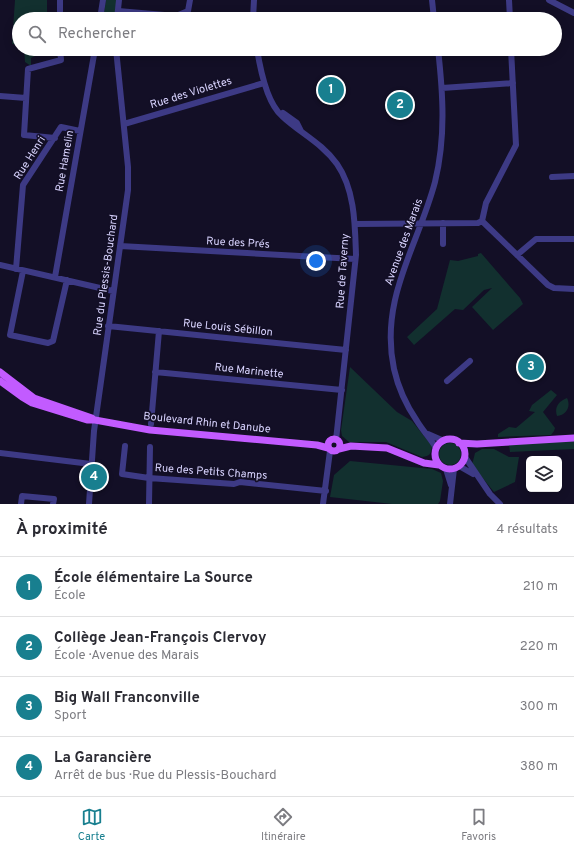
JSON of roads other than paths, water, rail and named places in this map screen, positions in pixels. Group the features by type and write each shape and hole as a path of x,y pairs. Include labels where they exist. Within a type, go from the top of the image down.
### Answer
{"main road":[{"name":"Boulevard Rhin et Danube","path":"0,372 34,398 96,420"},
{"name":"Boulevard Rhin et Danube","path":"0,381 32,403 87,420 96,420 150,430 317,445 334,444 387,448 424,463 450,467"},
{"path":"422,461 436,451 444,441 452,440 459,443 477,444 574,438"},
{"path":"459,443 465,455"},
{"path":"436,451 450,467 477,444"}],"street":[{"path":"60,0 60,12"},
{"path":"101,12 103,0"},
{"path":"118,12 119,0"},
{"path":"186,12 188,11 190,0"},
{"path":"253,12 254,0"},
{"path":"432,0 433,12"},
{"path":"509,0 510,12"},
{"path":"549,0 574,13"},
{"path":"54,138 24,135 28,69 60,60 60,56"},
{"name":"Rue Hamelin","path":"55,277 94,56"},
{"name":"Rue du Plessis-Bouchard","path":"89,504 91,464 96,420 128,190 128,167 117,56"},
{"name":"Rue de Taverny","path":"258,56 264,83 276,108 301,131 321,146 338,165 347,185 356,224 355,259 342,390 323,504"},
{"name":"Avenue des Marais","path":"436,451 427,434 411,412 400,387 393,362 390,337 394,300 422,223 432,192 439,161 444,113 439,56"},
{"path":"482,221 486,204 516,145 511,56"},
{"name":"Rue des Violettes","path":"124,124 264,83"},
{"path":"442,88 513,83"},
{"path":"0,96 26,98"},
{"name":"Rue Henri","path":"16,269 23,186 61,127 80,131"},
{"path":"552,177 574,176"},
{"path":"356,224 442,224 478,223 482,221"},
{"path":"482,221 551,287 574,289"},
{"path":"442,224 443,244"},
{"path":"517,255 536,239 574,239"},
{"name":"Rue des Prés","path":"120,246 355,259"},
{"path":"0,265 113,291"},
{"path":"23,271 10,335 48,343 53,341 67,280"},
{"name":"Rue Louis Sébillon","path":"108,326 346,350"},
{"path":"151,424 159,331"},
{"path":"447,381 470,361"},
{"name":"Rue Marinette","path":"155,372 342,390"},
{"path":"427,434 444,441"},
{"name":"Rue des Petits Champs","path":"125,446 122,474 149,478 234,484 240,482 326,491"},
{"path":"148,504 150,448"},
{"path":"0,453 91,464"},
{"path":"465,455 466,462 490,494 500,504"},
{"path":"450,504 452,486 450,467 479,479"},
{"path":"21,504 22,496 54,499 53,504"}],"place":[{"name":"École élémentaire La Source","path":"331,90"},
{"name":"Collège Jean-François Clervoy","path":"400,105"},
{"name":"Big Wall Franconville","path":"531,367"},
{"name":"La Garancière","path":"94,477"}]}
